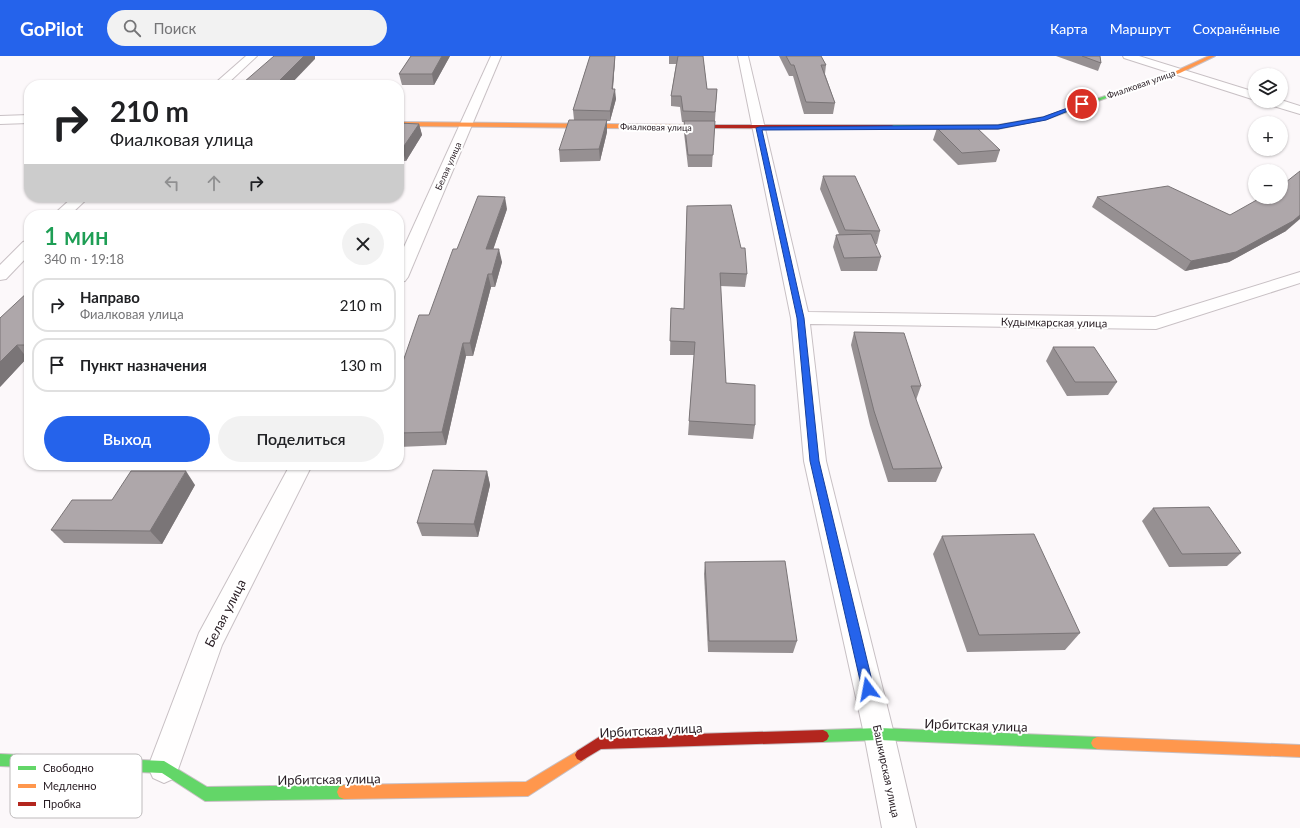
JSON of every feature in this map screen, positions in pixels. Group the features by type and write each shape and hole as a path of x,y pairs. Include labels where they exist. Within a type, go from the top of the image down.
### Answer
{"street":[{"path":"225,80 252,56"},
{"name":"Белая улица","path":"404,266 496,56"},
{"name":"Башкирская улица","path":"743,56 800,318 815,461 879,734 899,828"},
{"path":"1128,56 1248,94"},
{"name":"Фиалковая улица","path":"404,124 759,128 998,127 1045,118 1178,72 1213,56"},
{"path":"1288,106 1300,110"},
{"path":"0,120 24,119"},
{"path":"66,210 76,202"},
{"path":"0,275 24,250"},
{"name":"Кудымкарская улица","path":"800,318 1156,323 1300,277"},
{"name":"Белая улица","path":"164,767 209,642 299,470"},
{"name":"Ирбитская улица","path":"164,767 205,794 528,789 599,743 879,734 1300,751"},
{"path":"0,760 10,760"},
{"path":"142,766 164,767"}],"building":[{"path":"274,56 304,56 280,80 246,80"},
{"path":"411,56 442,56 432,74 399,74"},
{"path":"590,56 615,56 612,89 615,89 610,111 573,110"},
{"path":"678,56 703,56 707,89 717,89 715,112 683,111 681,96 671,96"},
{"path":"786,56 821,56 826,65 821,65 835,103 806,102 794,65 791,65"},
{"path":"1082,56 1100,56 1101,63"},
{"path":"569,120 607,120 599,149 559,150"},
{"path":"684,121 715,121 713,155 688,155"},
{"path":"404,123 419,124 404,146"},
{"path":"976,127 1000,150 962,153 937,128"},
{"path":"1300,171 1300,215 1293,221 1236,252 1191,261 1097,197 1168,186 1230,215 1250,204 1288,204 1288,180"},
{"path":"823,176 855,176 880,231 845,230"},
{"path":"478,196 505,197 486,249 499,249 492,274 488,274 470,343 463,343 442,432 404,433 404,358 419,315 429,315 453,249 457,249"},
{"path":"731,205 741,248 745,248 747,274 720,273 726,383 755,385 755,425 689,421 695,342 670,341 671,308 684,309 687,206"},
{"path":"871,234 881,257 844,258 836,235"},
{"path":"24,296 24,345 17,345 0,362 0,318"},
{"path":"854,332 904,333 921,386 911,386 942,468 893,469 874,411"},
{"path":"1053,347 1094,347 1117,382 1075,382"},
{"path":"433,470 487,471 474,524 417,523"},
{"path":"131,471 186,471 150,531 51,530 72,500 112,500"},
{"path":"1209,507 1241,553 1182,554 1153,508"},
{"path":"1034,534 1080,633 979,635 942,536"},
{"path":"785,561 797,641 709,641 705,562"}],"traffic: fast":[{"path":"892,127 998,127 1045,118 1110,96"},
{"path":"823,736 879,734 1097,743"},
{"path":"0,760 10,760"},
{"path":"142,766 164,767 205,794 344,792"}],"traffic: slow":[{"path":"1110,96 1178,72 1213,56"},
{"path":"404,124 697,127"},
{"path":"1097,743 1300,751"},
{"path":"344,792 528,789 581,755"}],"traffic: jam":[{"path":"697,127 892,127"},
{"path":"581,755 599,743 823,736"}],"route":[{"path":"868,689 815,461 800,318 759,128 998,127 1045,118 1082,104"}]}
